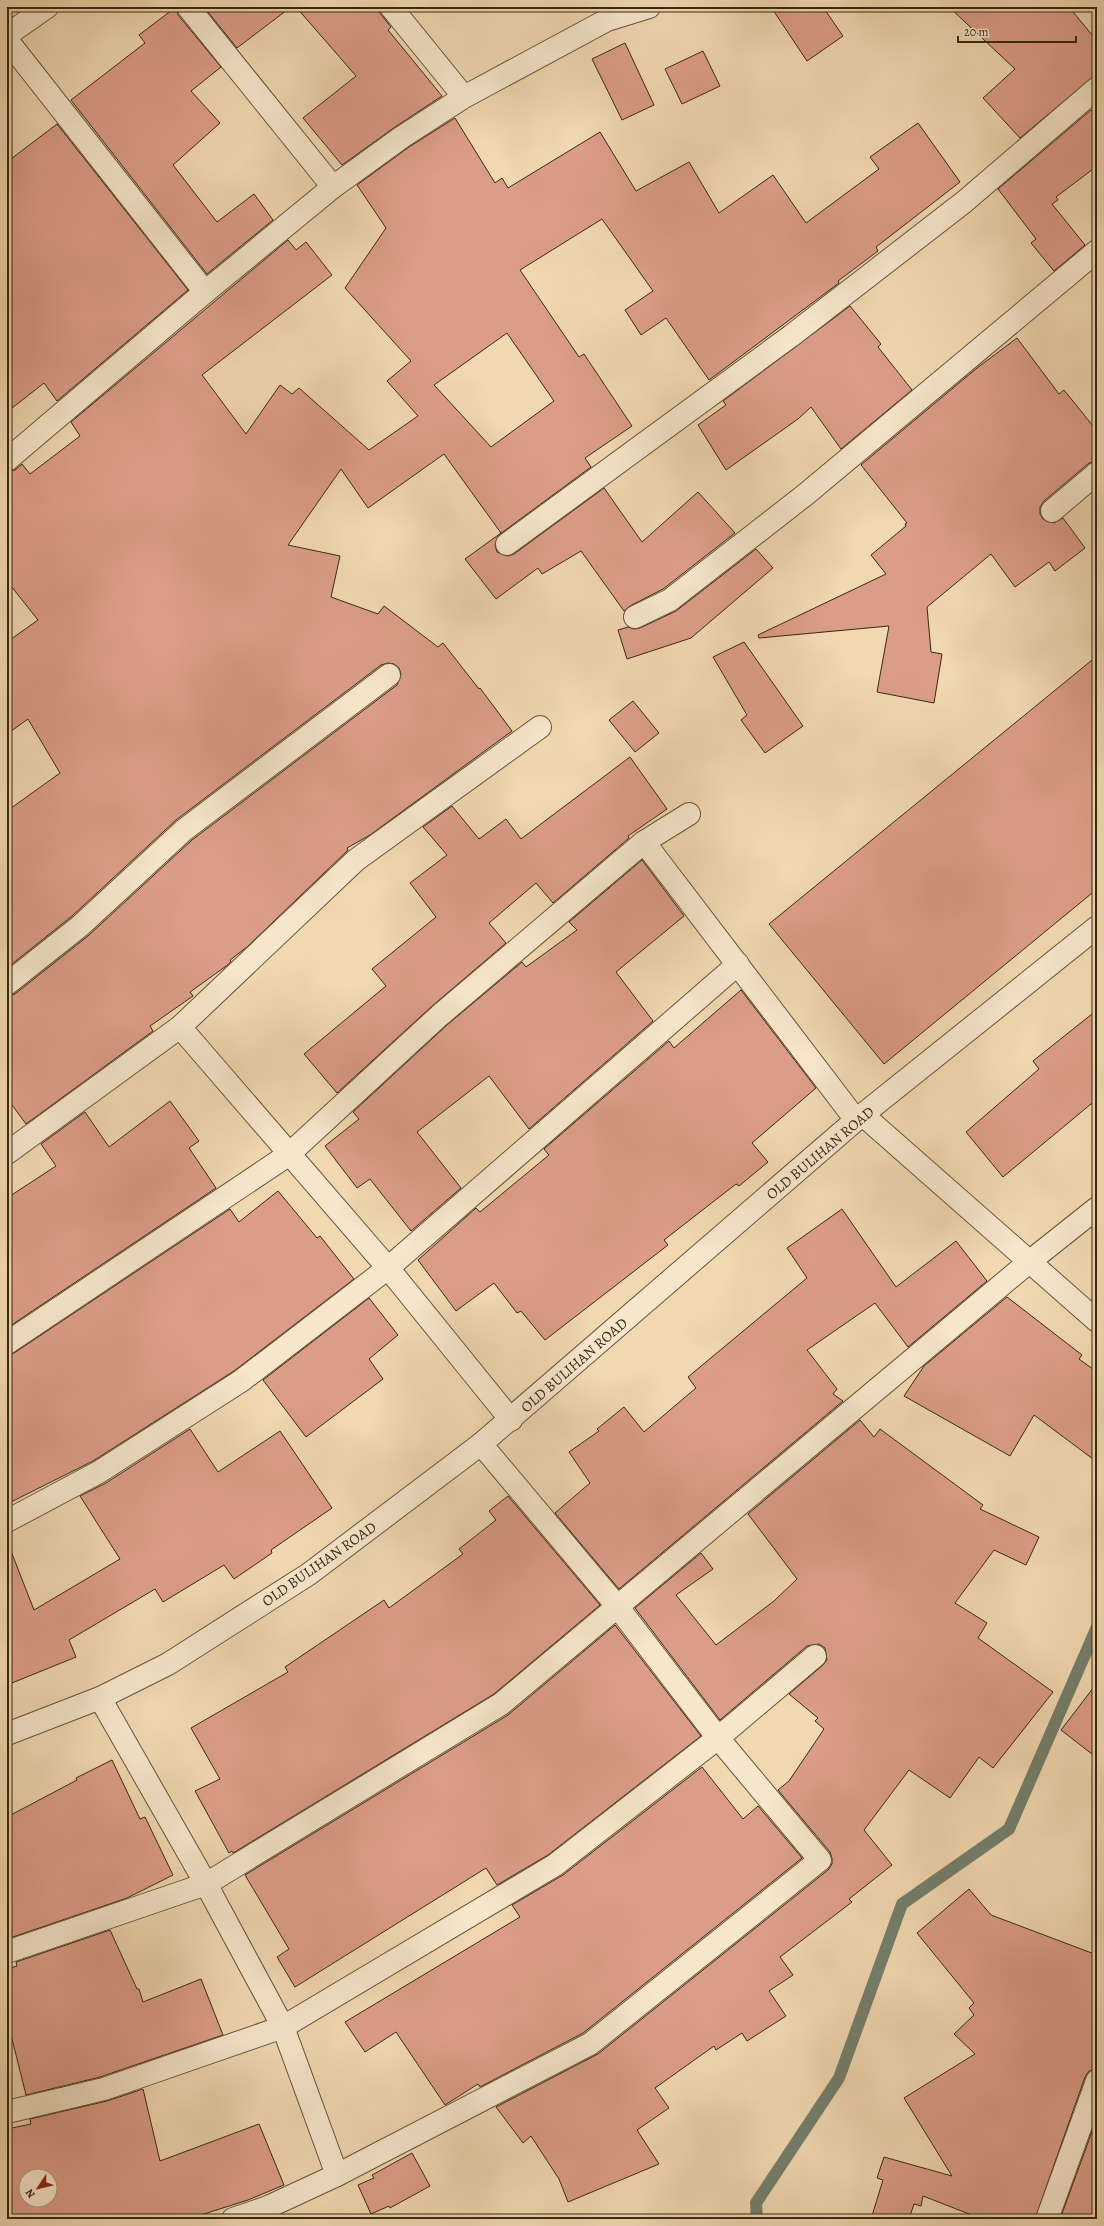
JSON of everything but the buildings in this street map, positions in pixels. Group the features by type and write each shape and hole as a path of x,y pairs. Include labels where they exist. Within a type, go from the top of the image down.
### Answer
{"street":[{"path":"7,35 47,7"},
{"path":"188,7 333,188"},
{"path":"391,7 464,97"},
{"path":"7,460 205,292 333,188 402,137 464,97 607,20 649,7"},
{"path":"7,40 205,292"},
{"path":"507,544 828,307 964,202 1097,88"},
{"path":"635,618 670,600 805,495 1097,251"},
{"path":"1052,511 1097,473"},
{"path":"7,984 80,926 184,830 389,675"},
{"path":"7,1153 180,1027 356,860 540,727"},
{"path":"7,1343 288,1155 439,1016 644,842 689,814"},
{"path":"644,842 860,1118 1097,1321"},
{"name":"OLD BULIHAN ROAD","path":"7,1734 100,1698 168,1664 309,1574 482,1444 860,1118 1097,927"},
{"path":"7,1521 99,1472 241,1381 388,1268 738,964"},
{"path":"180,1027 288,1155 388,1268 511,1420"},
{"path":"7,1952 206,1884 501,1704 1029,1262 1097,1208"},
{"path":"233,2219 268,2207 337,2175 590,2044 820,1860 718,1738 617,1606 482,1444"},
{"path":"7,2112 104,2089 283,2027 555,1864 718,1738 815,1656"},
{"path":"100,1698 206,1884 283,2027 337,2175"},
{"path":"1047,2219 1097,2081"}],"waterway":[{"path":"757,2219 756,2203 839,2078 902,1904 1009,1829 1097,1627"}]}
